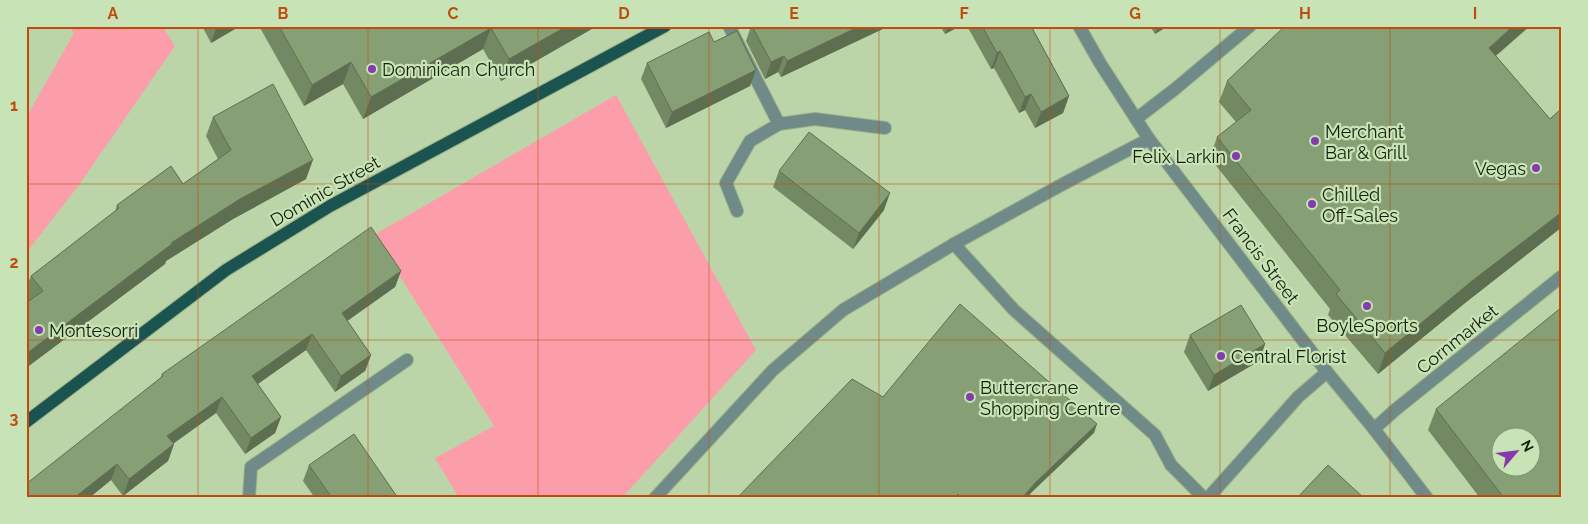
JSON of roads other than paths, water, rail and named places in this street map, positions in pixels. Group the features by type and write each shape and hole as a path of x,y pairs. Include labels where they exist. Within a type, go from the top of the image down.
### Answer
{"main road":[{"name":"Dominic Street","path":"26,422 226,270 330,206 665,26"}],"street":[{"path":"729,26 779,124"},
{"name":"Francis Street","path":"1079,26 1100,63 1149,139 1327,372 1427,498"},
{"path":"1136,119 1250,26"},
{"path":"737,211 726,183 750,141 779,124 815,119 885,128"},
{"path":"655,498 773,370 843,310 954,244 1149,139"},
{"path":"954,244 1014,310 1155,435 1171,465 1204,498"},
{"name":"Cornmarket","path":"1374,429 1562,276"},
{"path":"249,498 251,467 407,360"},
{"path":"1208,498 1298,397 1327,372"}],"place":[{"name":"Dominican Church","path":"372,69"},
{"name":"Merchant Bar & Grill","path":"1315,141"},
{"name":"Felix Larkin","path":"1236,156"},
{"name":"Vegas","path":"1536,168"},
{"name":"Chilled Off-Sales","path":"1312,204"},
{"name":"BoyleSports","path":"1367,306"},
{"name":"Montesorri","path":"39,330"},
{"name":"Central Florist","path":"1221,356"},
{"name":"Buttercrane Shopping Centre","path":"970,397"}]}
